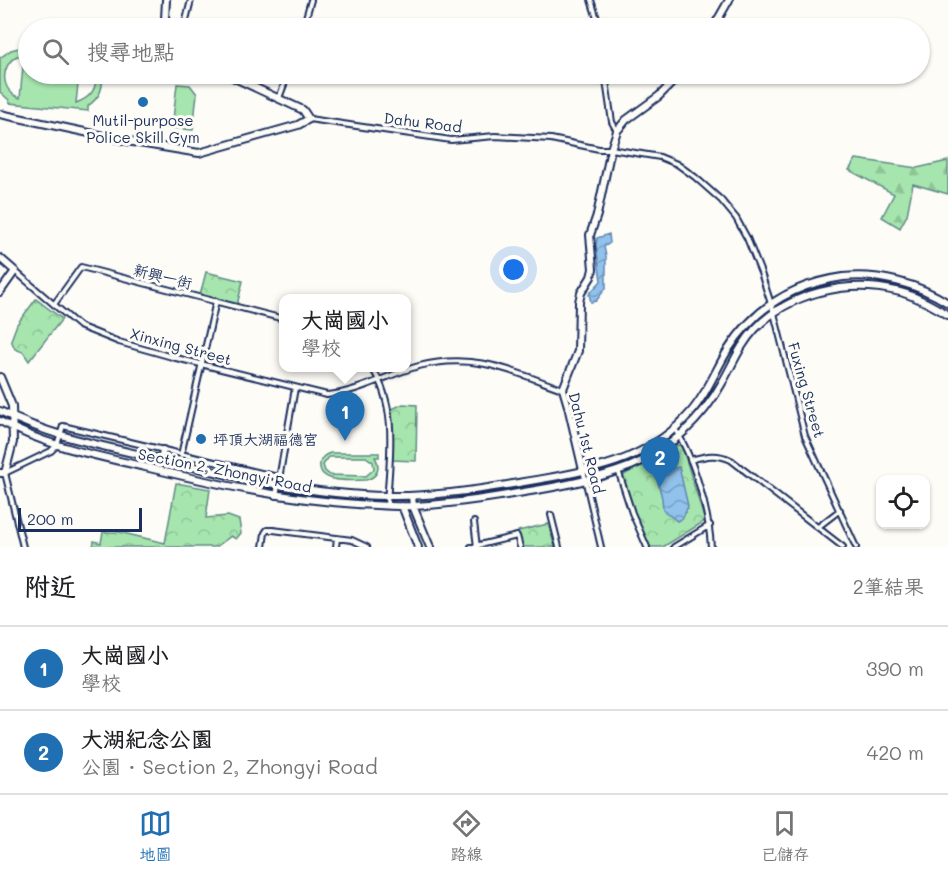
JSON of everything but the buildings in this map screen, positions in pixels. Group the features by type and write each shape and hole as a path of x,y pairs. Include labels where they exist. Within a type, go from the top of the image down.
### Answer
{"street":[{"path":"165,18 166,0"},
{"path":"186,18 191,0"},
{"path":"306,18 311,0"},
{"path":"591,0 597,18"},
{"path":"719,18 729,0"},
{"path":"247,84 303,110 309,119"},
{"path":"279,99 284,84"},
{"path":"606,84 609,111 617,130"},
{"path":"562,389 578,351 580,293 591,277 593,269 590,235 601,201 617,130 671,84"},
{"name":"Dahu Road","path":"0,114 127,141 199,153 298,125 309,119 451,140 515,136 551,139 668,160 695,177 721,200 736,218 747,238 770,303"},
{"name":"Xinxing Street","path":"0,258 80,326 119,342 327,395 342,394 379,381"},
{"name":"新興一街","path":"54,303 81,267 279,318"},
{"path":"0,292 15,271"},
{"name":"Section 2, Zhongyi Road","path":"0,411 59,436 277,485 387,496 488,489 552,478 623,459 644,449 674,428 690,413 711,384 735,340 770,303 803,286 821,280 869,276 891,279 921,289 948,303"},
{"name":"Section 2, Zhongyi Road","path":"0,421 57,445 276,496 387,506 413,506 492,498 585,480 632,465 660,450 679,436 709,405 738,352 749,337 774,313 811,294 850,286 896,291 923,301 948,315"},
{"path":"181,454 216,302"},
{"name":"Fuxing Street","path":"770,303 805,436 856,547"},
{"name":"Dahu 1st Road","path":"411,369 452,361 489,363 562,389 601,547"},
{"path":"374,372 388,407 391,423 387,506"},
{"name":"Dahu 1st Road","path":"379,381 403,372"},
{"path":"0,377 12,406 13,442 3,473 23,547"},
{"path":"276,496 295,388"},
{"path":"3,473 51,451 57,445 63,426 278,477"},
{"path":"674,428 690,460 710,525 711,547"},
{"path":"161,460 163,450"},
{"path":"690,460 713,454 731,460 843,547"},
{"path":"618,470 632,513 647,547"},
{"path":"412,496 402,506 418,547"},
{"path":"412,496 413,506 430,547"},
{"path":"818,527 840,510"},
{"path":"551,515 559,547"},
{"path":"474,522 475,547 517,536 520,547"},
{"path":"674,547 710,525"},
{"path":"263,547 267,530 352,540 367,547"},
{"path":"336,547 337,538"}],"green space":[{"path":"18,48 18,56 7,66 5,78 9,89 20,98 21,84 78,84 76,103 92,92 95,84 102,84 100,92 88,106 88,111 9,103 9,100 0,92 0,58"},
{"path":"177,84 190,85 197,94 193,130 172,128"},
{"path":"856,159 917,168 948,161 948,194 913,184 907,215 900,228 882,217 894,194 849,170"},
{"path":"206,272 243,281 237,305 200,295"},
{"path":"36,299 62,319 29,361 23,352 15,349 11,340 17,324"},
{"path":"403,404 417,405 416,461 392,460 390,410"},
{"path":"678,445 682,446 705,521 663,547 648,547 627,498 622,476 666,454"},
{"path":"330,453 379,453 379,457 375,457 378,464 376,474 366,480 330,478 324,475 320,463 322,458","holes":["329,457 366,457 373,462 374,469 366,476 330,475 325,471 323,465"]},
{"path":"176,483 210,489 206,518 228,516 239,520 241,533 236,539 231,536 216,547 93,547 94,541 101,543 103,532 119,532 165,543"},
{"path":"548,524 555,547 522,547 518,531"}],"water":[{"path":"609,234 610,243 604,247 606,288 596,301 591,302 589,294 601,281 597,238"},
{"path":"679,467 688,506 683,518 677,521 663,510 657,479 663,471"}],"place":[{"name":"Mutil-purpose Police Skill Gym","path":"143,102"},
{"name":"坪頂大湖福德宮","path":"201,439"},
{"name":"大崗國小","path":"345,441"},
{"name":"大湖紀念公園","path":"660,487"}]}
